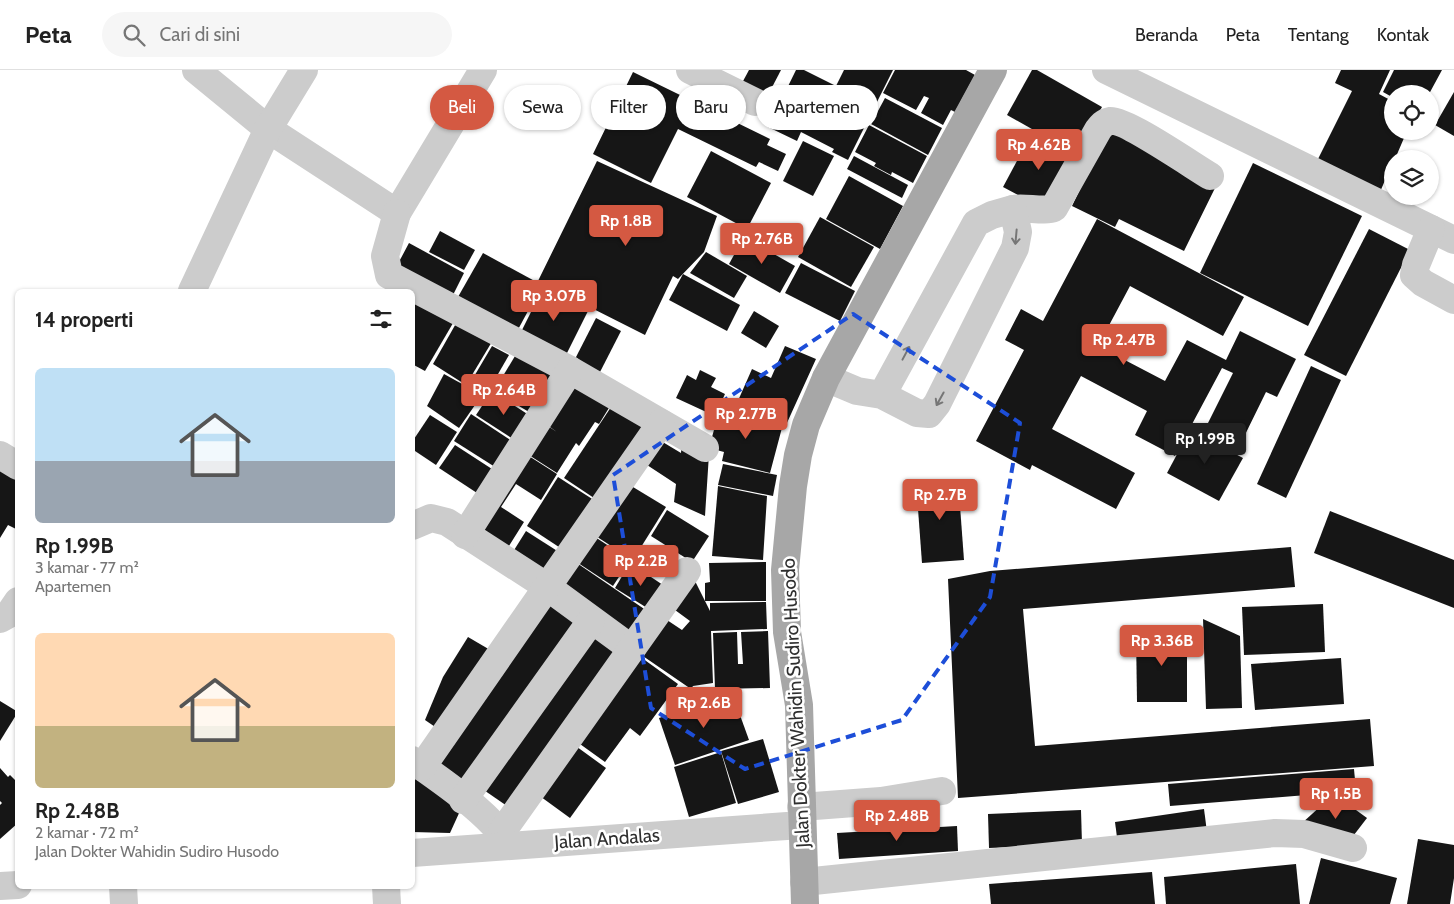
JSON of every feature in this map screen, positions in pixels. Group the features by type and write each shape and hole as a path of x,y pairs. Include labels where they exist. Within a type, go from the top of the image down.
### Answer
{"main road":[{"name":"Jalan Dokter Wahidin Sudiro Husodo","path":"804,893 799,705 787,632 785,570 793,486 798,456 806,424 826,378 993,70"}],"street":[{"path":"196,70 268,129 397,213"},
{"path":"193,289 268,129 304,70"},
{"path":"483,70 397,213 385,256 389,275 570,370 705,448"},
{"path":"690,70 754,102"},
{"path":"1106,70 1442,235 1416,265 1414,275 1454,300"},
{"path":"1124,124 1141,88"},
{"path":"882,395 976,223 992,215 1013,209 1028,207 1048,210 1054,208 1103,124 1116,121 1124,124 1210,176"},
{"path":"826,378 857,391 882,395 917,413 929,414 937,404 1015,248 1018,232 1013,209"},
{"path":"465,535 570,370"},
{"path":"661,422 546,586 417,764 464,800 506,838 632,649 687,571"},
{"path":"0,455 15,464"},
{"path":"415,525 432,518 447,522 546,586 591,621 632,649"},
{"path":"0,618 9,614 15,605"},
{"path":"464,800 591,621"},
{"name":"Jalan Andalas","path":"415,853 506,838 801,816 942,791"},
{"path":"804,893 1275,832 1304,834 1353,848"},
{"path":"0,886 15,885"},
{"path":"123,889 124,904"},
{"path":"386,889 387,904"}],"highlighted area":[{"path":"853,314 1020,423 990,597 902,720 745,769 651,708 613,475"}],"building":[{"path":"749,70 781,70 773,85 756,85 756,91 742,83"},
{"path":"796,70 804,70 834,85 789,85"},
{"path":"844,70 893,70 878,100 878,85 836,85"},
{"path":"895,70 966,70 975,75 955,112 951,110 943,125 921,113 929,98 924,96 916,110 883,93"},
{"path":"1032,70 1037,70 1102,107 1076,154 1007,115"},
{"path":"1341,70 1390,70 1379,94 1384,97 1384,140 1403,140 1399,150 1384,150 1384,183 1380,192 1317,161 1352,91 1335,83"},
{"path":"1394,70 1442,70 1434,85 1386,85"},
{"path":"633,72 660,85 627,85"},
{"path":"666,88 676,93 678,130 651,183 593,154 605,130 666,130"},
{"path":"1454,92 1454,136 1439,127 1439,118"},
{"path":"885,98 942,128 928,155 878,128 878,111"},
{"path":"746,127 770,139 767,145 786,154 778,171 759,162 756,167 680,130 746,130"},
{"path":"774,130 863,130 848,160 832,152 834,149 801,132 797,141"},
{"path":"866,130 878,130 927,156 913,183 892,172 891,175 874,166 876,163 855,152"},
{"path":"1109,130 1217,184 1184,251 1119,219 1115,227 1072,206"},
{"path":"1033,131 1076,155 1046,210 1003,187"},
{"path":"803,141 834,156 813,196 783,181"},
{"path":"711,151 771,183 747,229 687,197"},
{"path":"854,156 908,185 902,198 847,169"},
{"path":"597,161 717,216 704,252 678,279 673,276 645,335 538,281"},
{"path":"1253,163 1362,216 1308,326 1200,273"},
{"path":"849,176 903,206 880,249 826,219"},
{"path":"820,217 874,247 851,287 798,257"},
{"path":"1097,219 1244,297 1223,336 1130,286 1098,346 1165,381 1187,340 1226,360 1240,331 1296,359 1277,397 1266,392 1238,449 1204,431 1233,373 1222,368 1175,456 1135,435 1147,411 1081,376 1052,429 1135,473 1116,509 1032,465 1030,470 976,441 1024,350 1005,340 1021,309 1043,321"},
{"path":"1369,229 1410,250 1346,376 1304,355"},
{"path":"440,231 475,250 464,270 429,252"},
{"path":"744,237 795,266 780,293 729,264"},
{"path":"409,243 464,273 449,303 393,273"},
{"path":"706,252 747,276 734,298 690,273"},
{"path":"483,253 542,285 514,337 454,304"},
{"path":"801,263 855,291 840,321 785,293"},
{"path":"683,274 740,305 727,331 669,300"},
{"path":"543,288 588,311 565,357 520,334"},
{"path":"415,294 456,318 425,371 415,366"},
{"path":"754,311 779,326 766,348 741,333"},
{"path":"596,318 621,331 600,372 575,359"},
{"path":"458,320 493,340 466,385 433,364"},
{"path":"492,346 509,355 486,395 469,385"},
{"path":"521,346 562,371 534,415 494,391"},
{"path":"785,346 816,359 786,425 737,403 752,369 771,378"},
{"path":"1311,366 1341,380 1286,498 1257,484"},
{"path":"700,370 716,378 711,387 725,394 715,416 676,398 687,375 696,380"},
{"path":"444,374 482,395 459,428 427,406"},
{"path":"570,376 612,403 599,424 595,422 579,446 576,443 557,473 521,450 540,421 557,432 540,420"},
{"path":"492,391 532,417 516,441 476,415"},
{"path":"617,398 656,424 603,504 564,478"},
{"path":"720,408 783,424 770,473 722,461 724,452 709,448"},
{"path":"471,414 512,441 495,467 454,441"},
{"path":"430,415 457,432 436,465 415,451 415,438"},
{"path":"1190,430 1243,458 1219,501 1167,473"},
{"path":"682,438 709,454 705,516 674,502 676,484 647,465 661,441 681,453"},
{"path":"455,445 492,469 477,493 439,468"},
{"path":"521,451 557,474 541,500 516,484 501,507 524,522 507,549 472,527"},
{"path":"723,464 777,475 773,496 718,485"},
{"path":"0,467 15,476 15,528 8,525 0,538"},
{"path":"558,477 600,504 565,551 527,526"},
{"path":"958,479 964,560 922,563 916,482"},
{"path":"628,484 666,507 633,560 591,533"},
{"path":"718,486 767,496 763,560 712,556"},
{"path":"667,510 709,536 692,562 651,536"},
{"path":"1330,511 1454,560 1454,608 1314,553"},
{"path":"526,531 562,554 548,578 511,555"},
{"path":"589,533 630,560 613,586 572,559"},
{"path":"1291,547 1295,587 1023,609 1035,746 1370,719 1374,766 958,798 948,579 990,571"},
{"path":"571,559 653,615 633,645 551,589"},
{"path":"766,562 766,601 705,601 705,583 710,582 709,563"},
{"path":"630,563 666,587 652,611 615,588"},
{"path":"695,581 710,611 710,603 766,602 767,629 711,631 713,683 693,686 691,689 637,652 661,616 682,630 690,621 675,610"},
{"path":"549,597 586,623 465,790 430,766"},
{"path":"1323,604 1325,652 1244,655 1242,607"},
{"path":"1203,619 1240,636 1242,708 1206,709"},
{"path":"590,625 627,650 507,806 478,786"},
{"path":"768,631 770,688 715,689 713,633 737,632 738,664 743,664 741,632"},
{"path":"1136,633 1187,633 1187,702 1137,702"},
{"path":"468,637 497,654 444,733 425,720 443,677"},
{"path":"635,653 678,684 640,736 630,728 605,762 573,739"},
{"path":"1341,658 1344,704 1255,710 1251,664"},
{"path":"732,693 749,740 675,765 659,718"},
{"path":"0,701 15,710 15,717 0,741"},
{"path":"763,739 779,792 738,804 721,751"},
{"path":"573,744 606,768 570,818 537,794"},
{"path":"721,752 736,803 689,817 674,767"},
{"path":"0,768 8,777 10,775 15,780 15,826 0,839 0,805 2,803 0,801"},
{"path":"1354,769 1356,791 1170,806 1168,784"},
{"path":"415,777 460,811 450,833 415,832"},
{"path":"1334,794 1367,818 1347,844 1301,824"},
{"path":"1204,809 1207,832 1118,845 1115,822"},
{"path":"1081,810 1082,844 989,848 988,814"},
{"path":"957,826 958,851 839,859 837,833"},
{"path":"1418,839 1454,845 1454,878 1450,904 1407,904"},
{"path":"1321,858 1397,878 1390,904 1309,904"},
{"path":"1296,864 1300,904 1166,904 1164,877"},
{"path":"1152,872 1155,904 991,904 989,884"}]}
